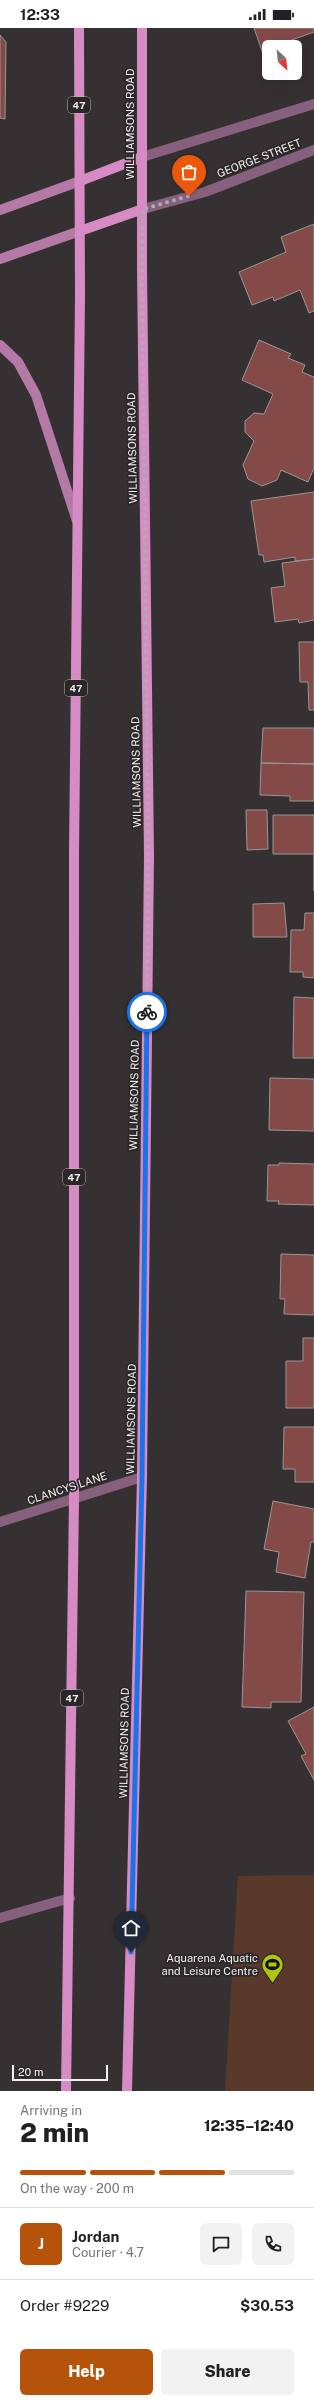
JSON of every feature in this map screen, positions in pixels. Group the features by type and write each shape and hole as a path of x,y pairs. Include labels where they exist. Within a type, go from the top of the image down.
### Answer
{"main road":[{"name":"47","path":"66,2091 70,1898 74,1499 74,854 80,231 79,28"},
{"name":"WILLIAMSONS ROAD","path":"127,2091 142,1477 148,864 142,268 142,28"},
{"path":"0,210 142,157"},
{"path":"0,260 143,209"},
{"path":"0,345 18,362 36,396 78,522"}],"street":[{"path":"142,157 314,104"},
{"name":"GEORGE STREET","path":"143,209 205,192 314,150"},
{"name":"CLANCYS LANE","path":"0,1522 142,1477"},
{"path":"0,1918 70,1898"}],"shaded area":[{"name":"Aquarena Aquatic and Leisure Centre","path":"314,1875 314,2091 225,2091 238,1876"}],"building":[{"path":"254,28 314,28 314,32 292,40 262,40 262,51"},
{"path":"0,35 6,42 5,119 0,118"},
{"path":"314,224 314,311 309,313 300,290 274,301 273,297 252,305 239,272 286,252 281,237"},
{"path":"259,340 291,354 288,358 305,365 302,372 314,377 314,468 308,482 281,470 277,480 262,486 248,479 243,465 254,441 245,432 245,421 254,413 264,414 273,394 242,380"},
{"path":"314,492 314,559 295,561 295,557 264,562 263,555 259,555 251,501"},
{"path":"314,559 314,620 299,623 298,619 275,622 271,588 285,586 282,563"},
{"path":"299,642 314,642 314,710 309,710 308,682 300,682"},
{"path":"263,728 314,728 314,764 261,763"},
{"path":"261,763 314,764 314,801 290,801 290,796 260,795"},
{"path":"246,810 267,810 268,849 247,850"},
{"path":"273,815 314,815 314,854 273,854"},
{"path":"284,903 287,937 253,937 253,904"},
{"path":"305,913 314,913 314,978 303,977 303,972 290,972 291,930 304,930"},
{"path":"294,997 314,998 314,1058 293,1058"},
{"path":"270,1078 314,1079 314,1131 269,1130"},
{"path":"279,1163 314,1164 314,1205 278,1204 279,1201 267,1201 268,1165 279,1165"},
{"path":"281,1254 314,1255 314,1315 284,1314 285,1299 280,1299"},
{"path":"303,1338 314,1338 314,1408 286,1408 286,1361 303,1361"},
{"path":"284,1427 314,1427 314,1482 295,1482 295,1469 283,1469"},
{"path":"273,1501 314,1509 314,1542 311,1542 305,1578 276,1572 279,1552 264,1549"},
{"path":"246,1591 304,1592 301,1702 271,1702 271,1708 242,1707"},
{"path":"314,1707 314,1780 301,1756 306,1754 288,1721"}],"way so far":[{"path":"147,1012 148,856 142,268 143,209 189,196"}],"place":[{"name":"Aquarena Aquatic and Leisure Centre","path":"273,1984"}],"route":[{"path":"131,1952 142,1477 147,1012"}]}
